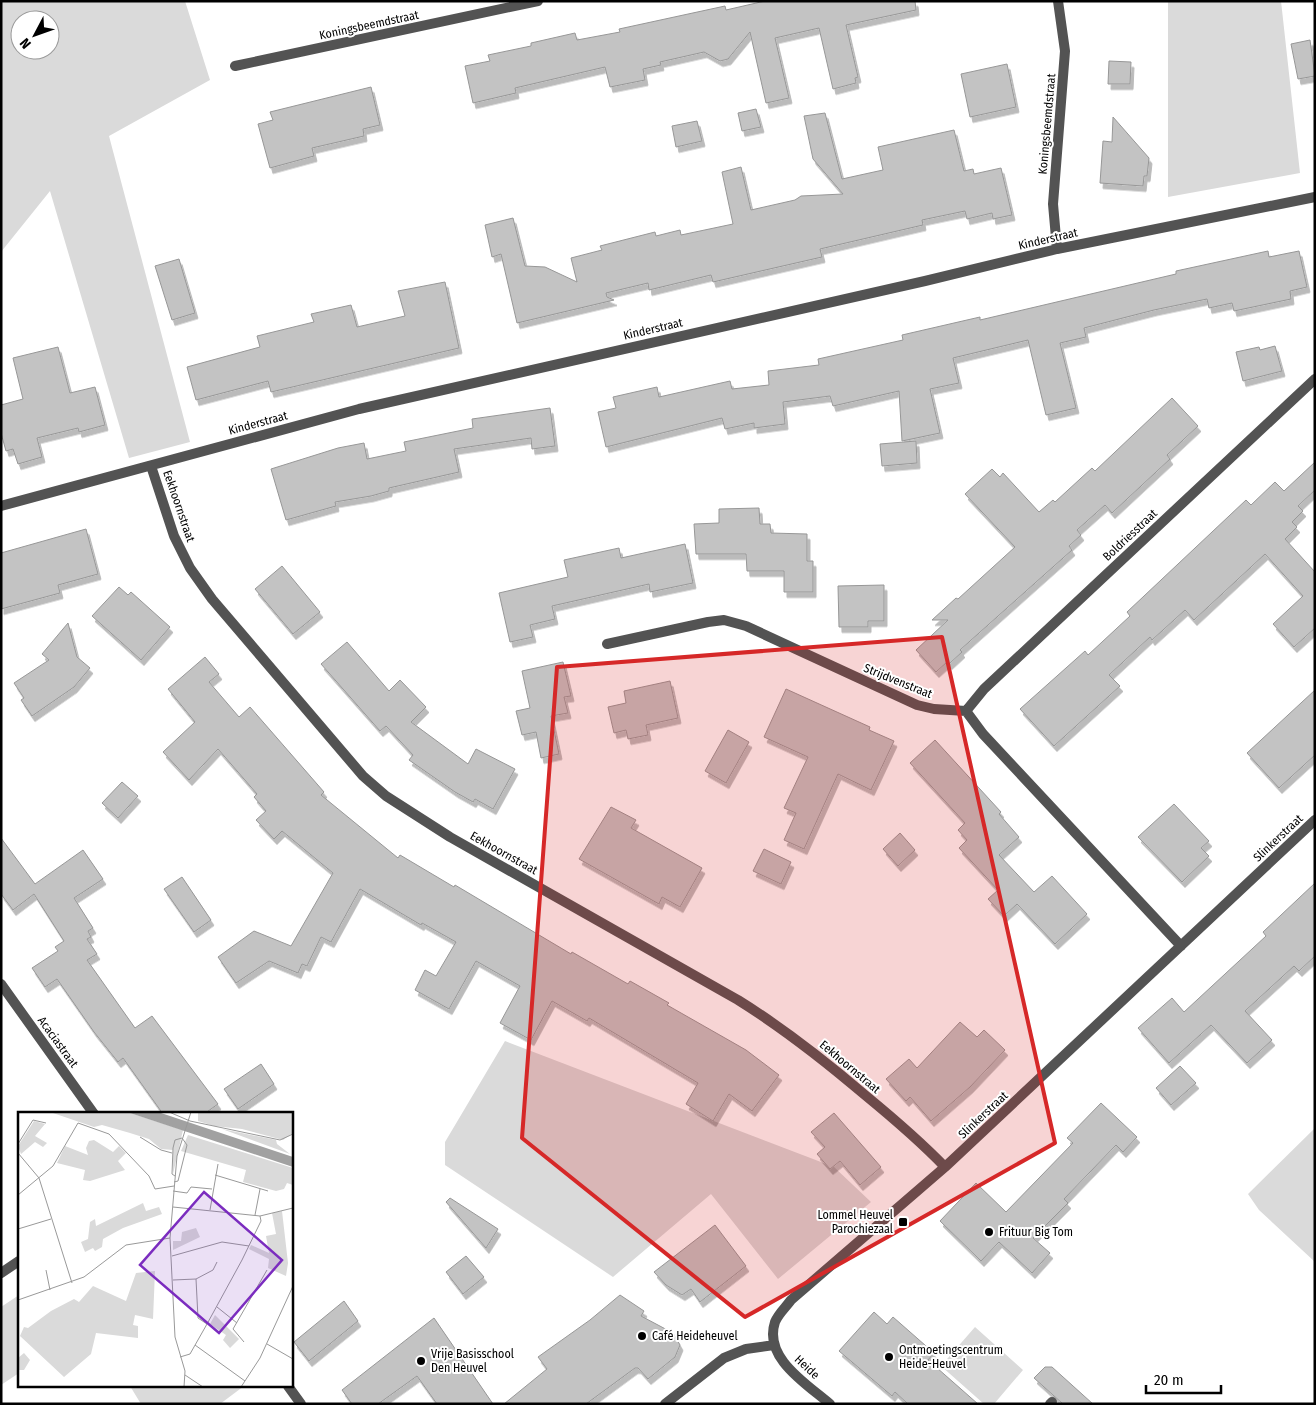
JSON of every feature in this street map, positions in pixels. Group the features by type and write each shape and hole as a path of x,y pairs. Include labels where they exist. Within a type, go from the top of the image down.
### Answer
{"street":[{"name":"Koningsbeemdstraat","path":"235,66 538,1"},
{"name":"Koningsbeemdstraat","path":"1057,249 1053,204 1064,51 1058,1"},
{"name":"Kinderstraat","path":"1,506 359,409 925,281 1057,249 1315,197"},
{"name":"Boldriesstraat","path":"966,711 984,689 1315,379"},
{"name":"Eekhoornstraat","path":"151,466 174,536 190,568 212,599 363,776 386,796 450,837 738,1000 775,1023 819,1056 920,1141 945,1167"},
{"name":"Strijdvenstraat","path":"607,644 724,620 746,626 916,705 934,709 966,711"},
{"path":"966,711 983,734 1181,946"},
{"name":"Slinkerstraat","path":"774,1345 775,1321 791,1300 945,1167 1315,820"},
{"name":"Acaciastraat","path":"1,984 93,1112"},
{"path":"1,1273 18,1263"},
{"path":"665,1404 724,1358 746,1349 774,1345"},
{"name":"Heide","path":"774,1345 786,1366 830,1404"},
{"path":"289,1388 301,1404"}],"highlighted area":[{"path":"942,637 1055,1143 745,1317 522,1138 557,667"}],"shaded area":[{"path":"1,1 185,1 210,80 109,136 190,442 129,458 50,191 1,252"},
{"path":"1168,1 1281,1 1300,173 1168,197"},
{"path":"505,1041 834,1167 871,1202 778,1279 711,1194 613,1277 445,1165 445,1142"},
{"path":"1315,1128 1315,1262 1259,1210 1248,1194"},
{"path":"18,1296 18,1374 1,1385 1,1307"},
{"path":"975,1327 1023,1370 994,1404 984,1404 941,1366"},
{"path":"131,1388 241,1388 220,1404 141,1404"}],"building":[{"path":"765,1 915,1 916,10 846,25 858,77 855,78 856,83 833,89 819,28 775,38 789,98 766,103 750,32 728,59 720,61 704,52 660,62 661,65 643,69 645,80 610,87 605,67 515,88 516,93 473,103 465,66 490,61 488,55 531,46 531,43 575,33 577,40 620,32 619,29 725,6 726,10"},
{"path":"1310,40 1315,76 1298,79 1291,44"},
{"path":"1109,61 1131,62 1130,84 1108,84"},
{"path":"1007,64 1016,107 970,117 961,74"},
{"path":"371,87 380,125 363,129 364,136 312,148 314,156 270,168 258,124 273,120 270,112"},
{"path":"756,109 761,127 742,131 738,113"},
{"path":"825,113 842,179 883,170 878,147 954,130 964,171 973,169 974,174 1001,168 1012,215 993,219 992,213 967,219 965,211 922,220 923,225 820,249 822,257 713,282 711,275 649,290 648,283 606,293 607,297 614,300 517,323 501,254 492,257 485,225 513,218 525,266 545,267 577,282 571,258 602,250 600,246 655,232 656,236 680,230 681,235 733,224 722,172 741,167 751,210 795,200 801,196 843,194 813,159 804,116"},
{"path":"1113,117 1149,158 1147,176 1144,176 1143,186 1100,183 1103,141 1112,142"},
{"path":"697,121 702,141 676,147 672,126"},
{"path":"1268,251 1269,257 1299,251 1307,287 1290,291 1291,299 1234,311 1232,303 1209,308 1207,299 1084,328 1086,337 1060,343 1076,408 1046,415 1028,340 953,358 959,383 930,389 940,433 902,441 899,391 833,406 830,396 783,402 785,424 754,428 754,423 725,429 722,418 606,447 598,412 616,408 613,397 657,387 659,397 730,381 732,389 769,385 768,371 819,365 818,359 903,340 902,335 980,317 980,320 1176,274 1176,271"},
{"path":"179,259 195,313 172,320 155,266"},
{"path":"445,282 459,348 271,392 268,381 196,400 187,367 260,347 257,336 314,322 311,314 351,305 357,327 405,316 398,291"},
{"path":"1275,346 1282,371 1243,381 1236,352 1259,347 1260,350"},
{"path":"58,347 70,393 95,387 105,425 79,432 78,428 37,438 42,457 18,464 13,449 6,451 1,433 1,405 23,399 13,358"},
{"path":"1172,398 1198,426 1167,455 1170,459 1112,513 1105,505 1077,530 1081,535 1069,546 1072,550 960,650 962,652 949,664 947,662 936,672 916,650 948,620 932,620 1015,547 965,494 992,469 1000,477 1003,473 1039,512 1053,500 1055,502 1092,468 1095,471"},
{"path":"550,408 555,446 532,449 531,438 454,449 459,472 389,488 389,491 371,496 335,502 336,506 286,520 271,469 338,448 364,443 367,459 406,451 404,442 473,428 472,419"},
{"path":"916,441 917,463 882,466 880,444"},
{"path":"1315,462 1315,490 1298,506 1303,511 1292,522 1297,527 1285,539 1315,572 1315,628 1294,647 1273,624 1303,596 1265,554 1194,620 1185,610 1152,640 1150,637 1109,675 1120,686 1054,746 1020,709 1085,651 1088,655 1130,616 1127,612 1246,500 1251,505 1275,482 1284,491"},
{"path":"759,508 760,524 770,524 771,533 807,534 807,561 813,561 813,592 784,592 784,571 747,571 746,554 696,554 694,524 719,523 719,509"},
{"path":"86,529 98,574 58,585 60,593 1,609 1,553"},
{"path":"685,544 693,583 650,592 649,584 552,606 555,619 530,625 533,637 510,642 499,593 568,577 564,560 619,548 621,558"},
{"path":"282,566 320,612 293,634 255,589"},
{"path":"884,585 884,621 868,621 868,627 839,627 838,586"},
{"path":"119,587 128,595 131,592 170,627 141,660 92,616"},
{"path":"68,623 77,657 90,668 74,687 32,716 21,700 24,698 14,683 49,660 42,654"},
{"path":"347,642 389,691 400,680 426,707 411,722 468,764 476,749 515,769 493,809 475,799 473,802 455,792 409,760 413,755 386,726 380,731 321,664"},
{"path":"205,657 219,674 209,682 239,717 250,707 324,792 321,795 398,858 400,855 454,887 455,885 571,954 572,952 628,984 630,981 669,1003 667,1005 746,1050 779,1075 752,1111 729,1094 713,1121 686,1104 698,1083 589,1018 587,1021 552,1001 531,1040 500,1023 520,986 476,961 449,1009 415,990 425,970 436,976 456,942 422,923 421,925 360,889 331,942 321,937 307,966 302,964 298,973 269,961 236,983 218,957 254,931 291,946 333,873 282,831 274,839 256,820 266,811 254,797 257,794 218,749 189,780 163,752 195,722 168,689"},
{"path":"563,662 571,696 564,697 568,713 551,716 559,754 541,758 536,732 522,735 516,711 530,708 522,671"},
{"path":"670,681 678,718 646,725 648,735 628,739 626,730 614,733 608,707 626,703 624,691"},
{"path":"786,689 870,727 869,730 894,741 871,790 838,774 804,849 784,840 796,813 784,808 808,757 764,737"},
{"path":"1315,690 1315,755 1279,788 1247,753"},
{"path":"728,730 749,742 726,783 705,771"},
{"path":"935,740 1001,812 999,814 1019,837 999,855 1034,892 1052,876 1087,914 1055,944 1017,904 1004,916 988,899 998,890 959,848 967,840 958,830 965,823 910,763"},
{"path":"122,782 138,796 118,818 102,803"},
{"path":"1174,804 1209,841 1201,848 1209,856 1182,882 1138,837"},
{"path":"611,807 636,820 631,828 702,868 680,907 662,897 659,904 579,859"},
{"path":"900,833 915,850 898,866 883,849"},
{"path":"1,838 35,884 83,850 103,879 74,898 93,928 88,931 91,937 87,939 97,954 87,960 135,1028 152,1016 218,1104 207,1112 162,1112 123,1058 118,1062 94,1032 57,979 45,987 32,968 58,951 55,947 64,941 34,894 13,910 1,894"},
{"path":"764,849 791,862 781,884 753,871"},
{"path":"182,877 211,920 194,932 164,889"},
{"path":"1315,883 1315,956 1299,971 1294,966 1245,1011 1272,1040 1247,1063 1211,1025 1169,1063 1138,1028 1172,998 1184,1012 1266,936 1263,932"},
{"path":"960,1022 977,1037 984,1030 1005,1050 970,1087 931,1121 910,1097 906,1101 886,1079 909,1059 917,1068"},
{"path":"261,1064 274,1084 238,1109 224,1089"},
{"path":"1180,1066 1196,1083 1171,1105 1156,1088"},
{"path":"1101,1103 1137,1137 1123,1152 1116,1145 1064,1199 1068,1203 1033,1238 1050,1253 1032,1273 999,1242 981,1261 940,1221 976,1183 1006,1212 1073,1143 1067,1138"},
{"path":"834,1113 881,1167 860,1185 840,1161 830,1169 817,1154 825,1147 811,1132"},
{"path":"450,1198 498,1229 486,1248 446,1202"},
{"path":"715,1225 746,1266 700,1302 691,1289 682,1295 666,1285 654,1272"},
{"path":"466,1256 484,1277 463,1294 446,1272"},
{"path":"620,1295 644,1311 641,1316 673,1333 680,1345 675,1357 648,1379 638,1368 635,1368 586,1404 504,1404 547,1369 538,1357 590,1320"},
{"path":"344,1301 358,1321 309,1361 294,1342"},
{"name":"Ontmoetingscentrum Heide-Heuvel","path":"874,1312 887,1324 893,1317 934,1353 928,1360 978,1404 908,1404 895,1392 892,1396 839,1351"},
{"name":"Vrije Basisschool Den Heuvel","path":"434,1318 493,1404 437,1404 417,1376 378,1404 352,1404 342,1390"},
{"path":"1045,1367 1052,1367 1093,1404 1063,1404 1034,1378"}],"place":[{"name":"Lommel Heuvel Parochiezaal","path":"903,1222"},
{"name":"Frituur Big Tom","path":"989,1232"},
{"name":"Café Heideheuvel","path":"642,1336"},
{"name":"Ontmoetingscentrum Heide-Heuvel","path":"889,1357"},
{"name":"Vrije Basisschool Den Heuvel","path":"421,1361"}]}
